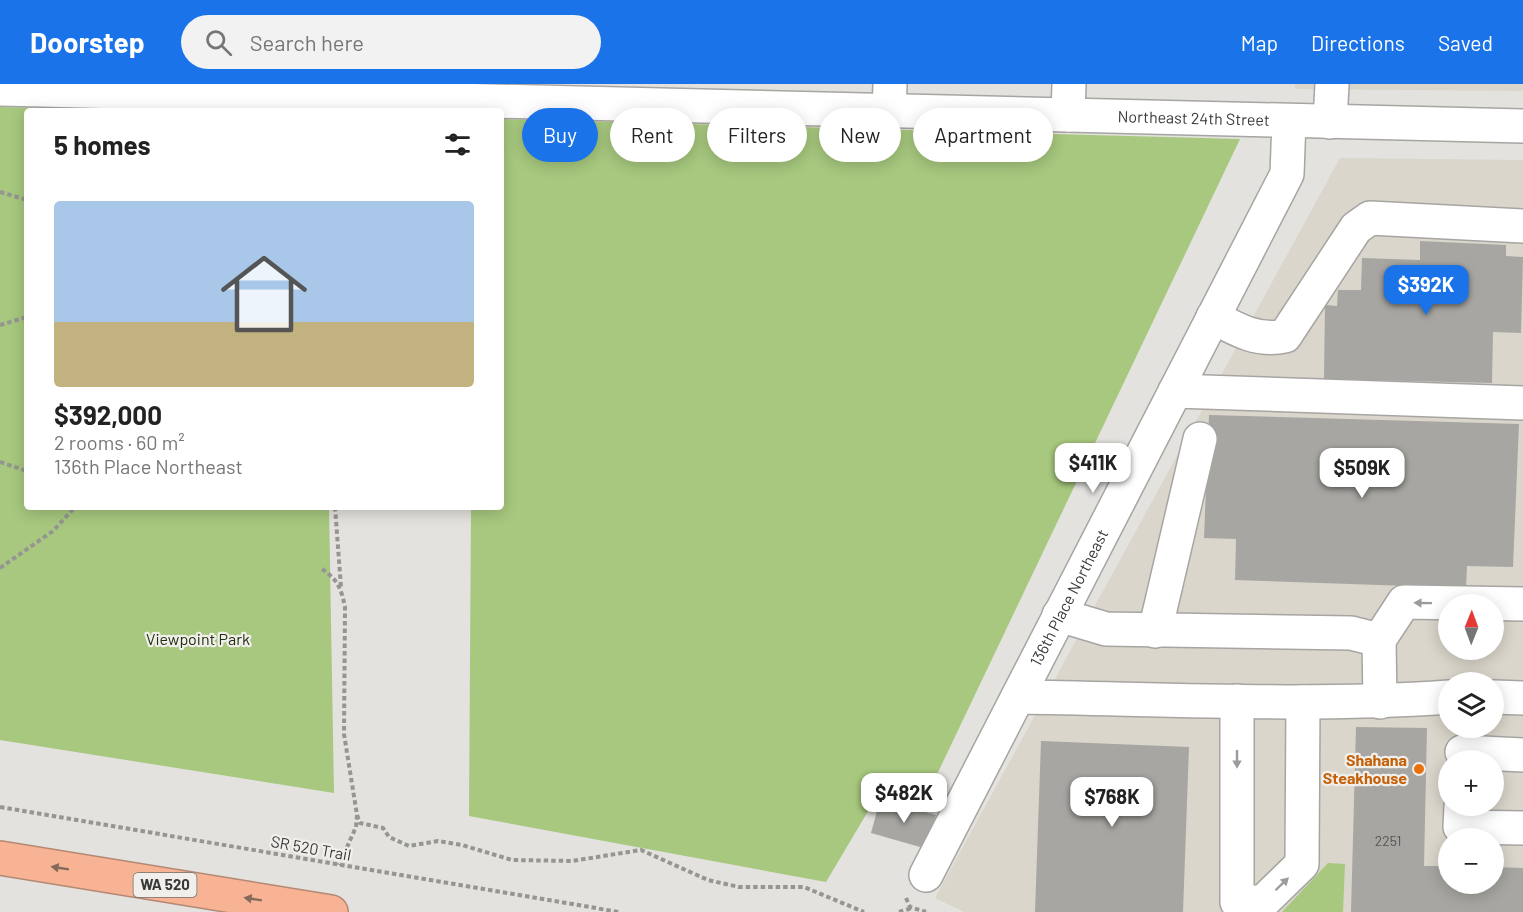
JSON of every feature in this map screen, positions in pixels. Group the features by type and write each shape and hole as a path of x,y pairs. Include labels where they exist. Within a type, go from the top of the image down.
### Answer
{"highway":[{"name":"WA 520","path":"0,858 331,912"}],"street":[{"path":"1330,122 1332,84"},
{"name":"Northeast 24th Street","path":"0,89 394,105 528,93 1068,100 1288,121 1523,126"},
{"name":"136th Place Northeast","path":"926,875 1287,174 1288,121"},
{"path":"1213,317 1244,334 1269,339 1285,336 1356,228 1370,218 1523,226"},
{"path":"1175,391 1523,403"},
{"path":"1155,631 1200,439"},
{"path":"1380,702 1379,640 1404,602 1523,604"},
{"path":"1059,615 1106,629 1351,633 1379,640"},
{"path":"1018,696 1303,702 1380,702 1438,698"},
{"path":"1504,697 1523,698"},
{"path":"1237,701 1237,902 1263,902 1302,864 1303,702"},
{"path":"1462,747 1523,754"},
{"path":"1460,816 1460,826 1523,828"}],"path":[{"path":"0,192 24,199"},
{"path":"0,325 24,318"},
{"path":"0,462 24,470"},
{"path":"0,567 52,531 72,510"},
{"path":"335,510 346,633 344,734 360,823 383,828 389,837 409,846 438,841 462,845 512,860 572,861 641,850 708,880 739,886 804,887 864,912"},
{"path":"322,569 334,578 341,588"},
{"name":"SR 520 Trail","path":"0,807 619,912"},
{"path":"339,865 356,826 357,815"},
{"path":"899,912 913,908"}],"shaded area":[{"path":"1295,84 1523,84 1523,91 1295,89"},
{"path":"1340,158 1523,160 1523,912 964,912 935,898"}],"green space":[{"name":"Viewpoint Park","path":"0,107 37,108 24,108 24,510 329,510 334,793 0,740"},
{"path":"504,119 522,120 522,162 598,162 598,122 610,122 610,162 695,162 695,124 707,125 707,162 807,162 807,127 819,128 819,162 901,162 901,130 913,130 913,162 1053,162 1053,134 1240,139 931,787 886,781 826,882 469,816 471,510 504,510"},
{"path":"1328,863 1345,864 1343,912 1282,912"}],"building":[{"path":"1420,241 1506,245 1506,256 1523,257 1521,333 1493,332 1492,383 1324,379 1325,305 1337,306 1338,290 1361,290 1362,258 1420,260"},
{"path":"1209,415 1519,424 1513,567 1467,566 1466,588 1235,580 1236,539 1204,538"},
{"path":"1356,727 1427,728 1424,866 1438,866 1438,894 1504,894 1504,867 1523,868 1523,912 1351,912"},
{"path":"1041,741 1189,747 1183,912 1035,912"},
{"path":"880,800 936,815 927,849 871,833"}],"place":[{"name":"Shahana Steakhouse","path":"1419,769"}]}
